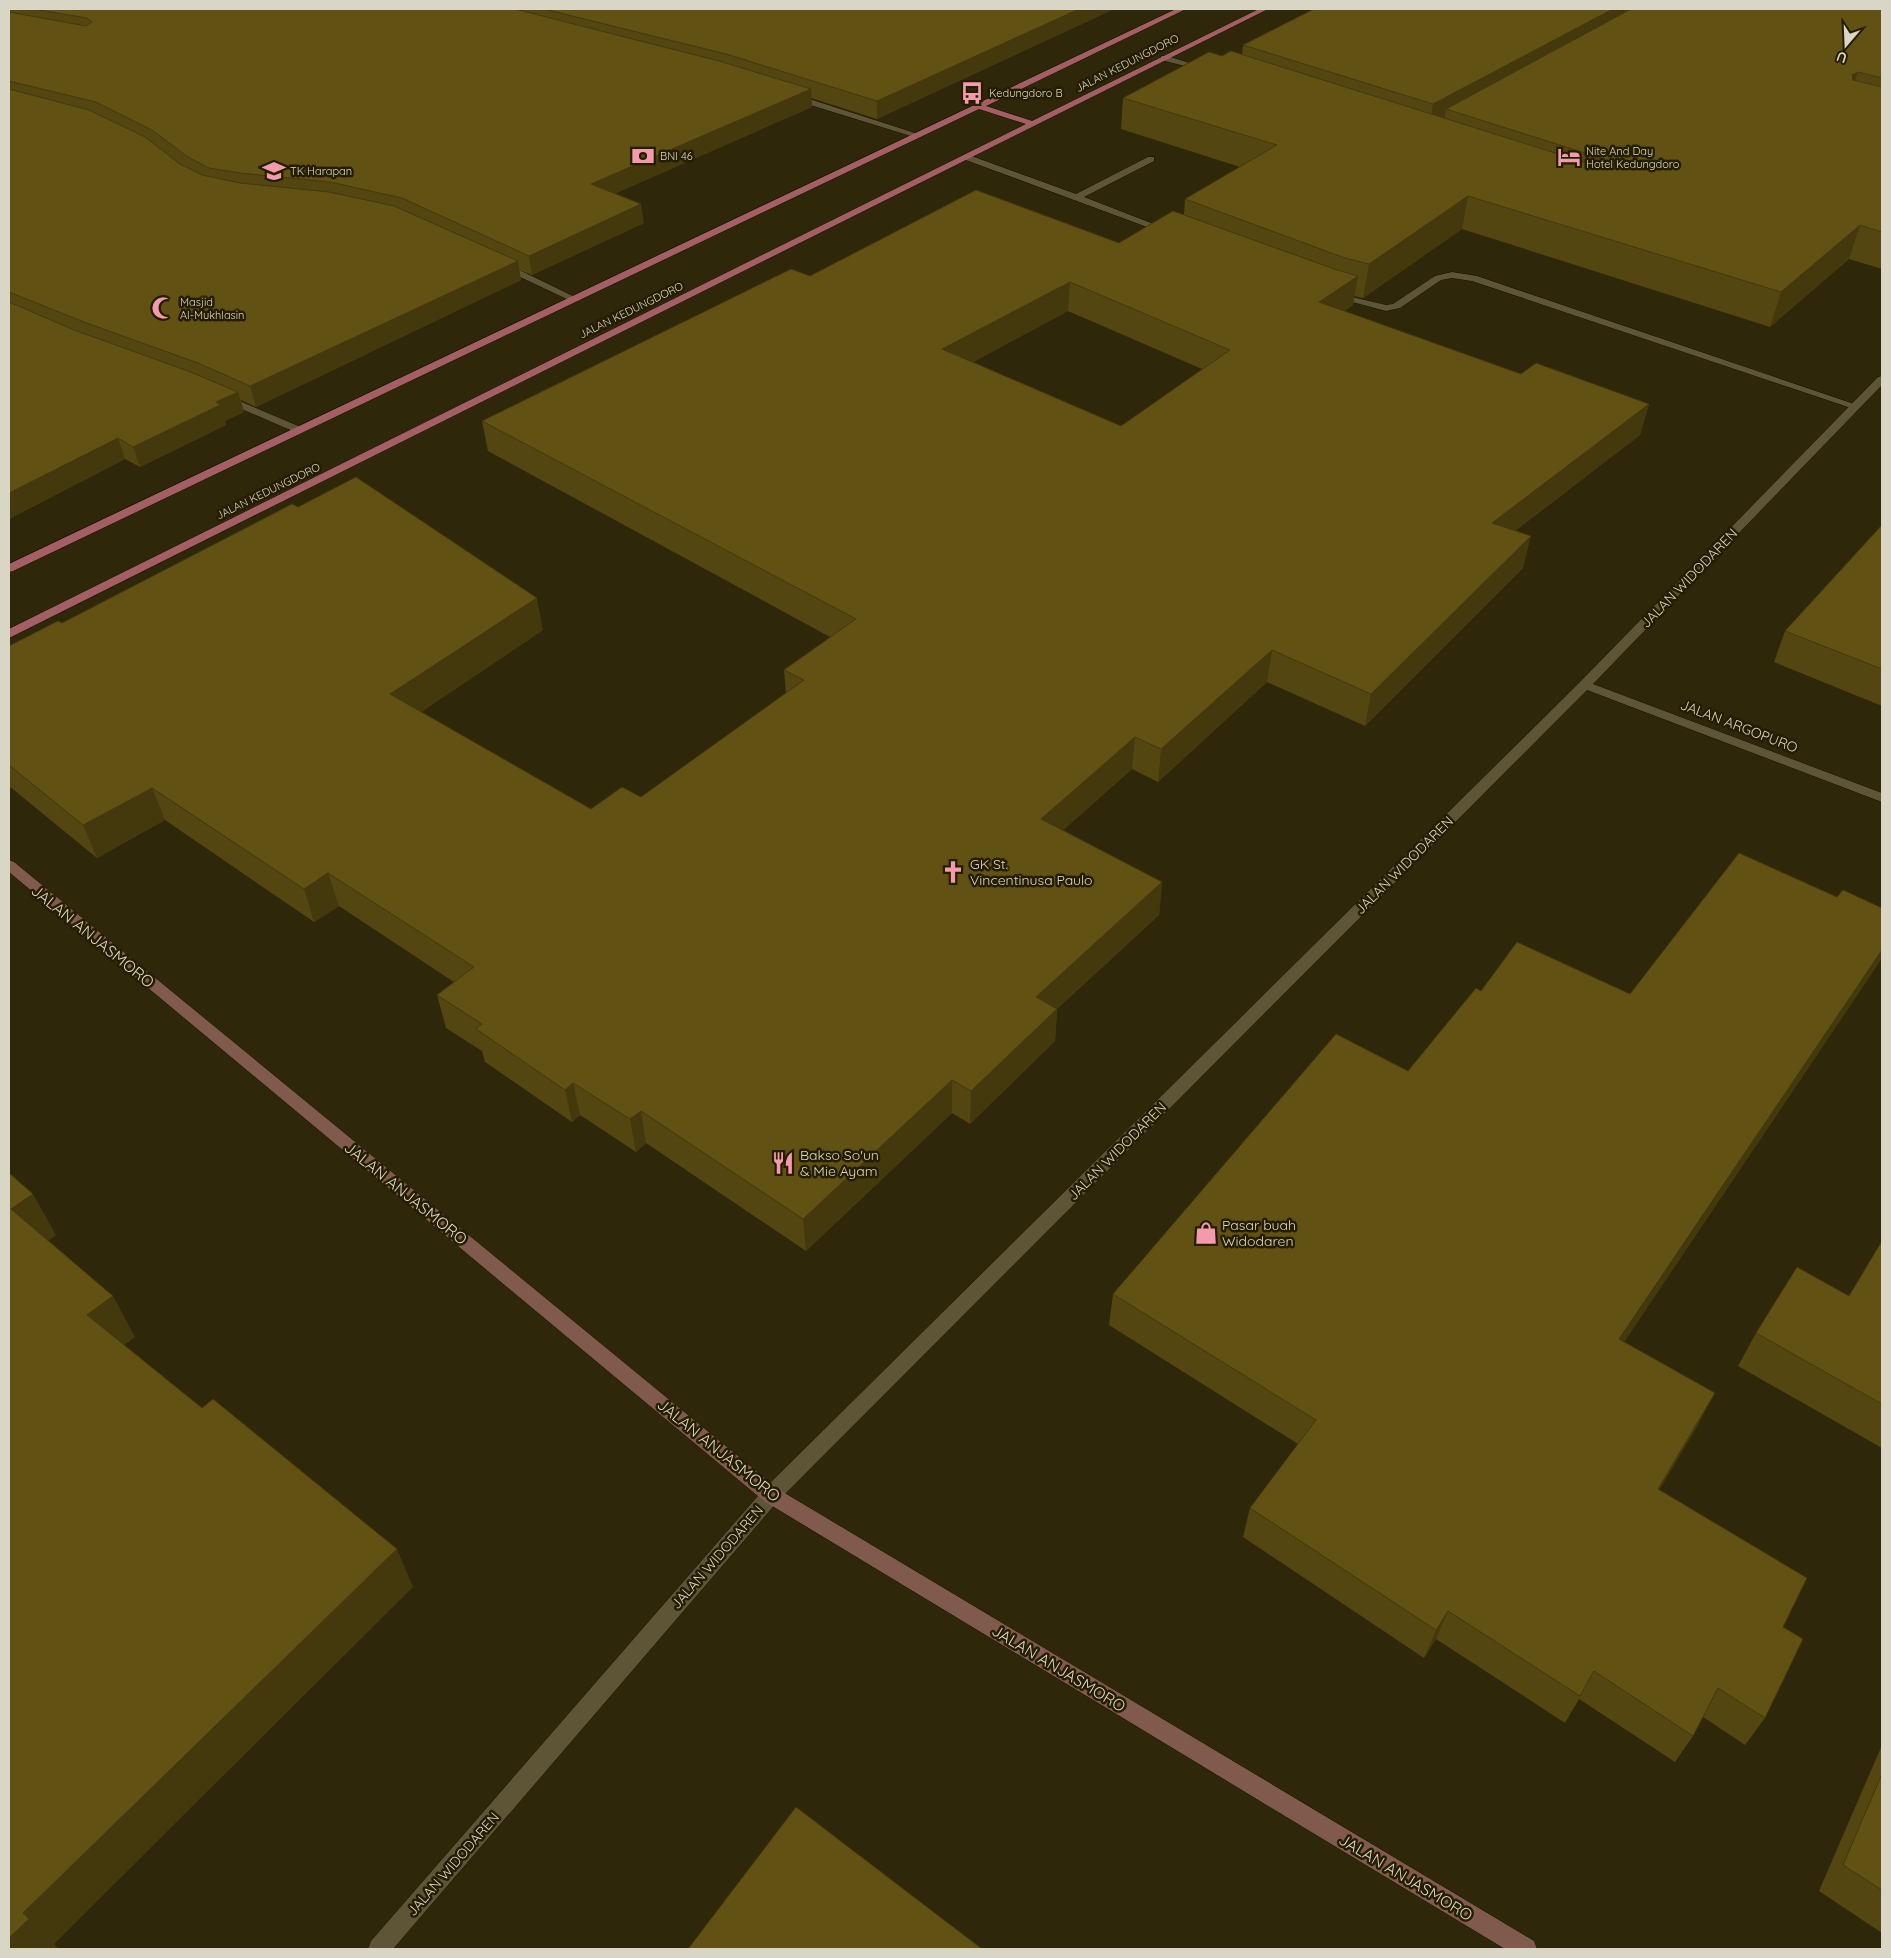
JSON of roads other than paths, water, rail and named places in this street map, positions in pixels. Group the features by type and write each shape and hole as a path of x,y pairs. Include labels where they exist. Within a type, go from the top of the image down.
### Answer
{"main road":[{"name":"JALAN KEDUNGDORO","path":"9,568 1182,9"},
{"name":"JALAN KEDUNGDORO","path":"9,634 1264,9"},
{"path":"978,106 1033,124"}],"street":[{"path":"1164,58 1209,70 1218,69"},
{"path":"788,95 917,135"},
{"path":"966,157 1178,236"},
{"path":"1076,197 1151,159"},
{"path":"497,263 574,299"},
{"path":"1326,293 1386,308 1396,306 1438,278 1452,275 1474,278 1855,406"},
{"name":"JALAN WIDODAREN","path":"380,1949 771,1495 1585,685 1882,378"},
{"path":"216,394 299,430"},
{"name":"JALAN ARGOPURO","path":"1585,685 1882,798"},
{"name":"JALAN ANJASMORO","path":"9,865 771,1495 1526,1949"}],"place":[{"name":"Kedungdoro B","path":"972,93"},
{"name":"BNI 46","path":"643,156"},
{"name":"Nite And Day Hotel Kedungdoro","path":"1569,157"},
{"name":"TK Harapan","path":"274,171"},
{"name":"Masjid Al-Mukhlasin","path":"163,308"},
{"name":"GK St. Vincentinusa Paulo","path":"953,872"},
{"name":"Bakso So'un & Mie Ayam","path":"783,1163"},
{"name":"Pasar buah Widodaren","path":"1206,1233"}]}
